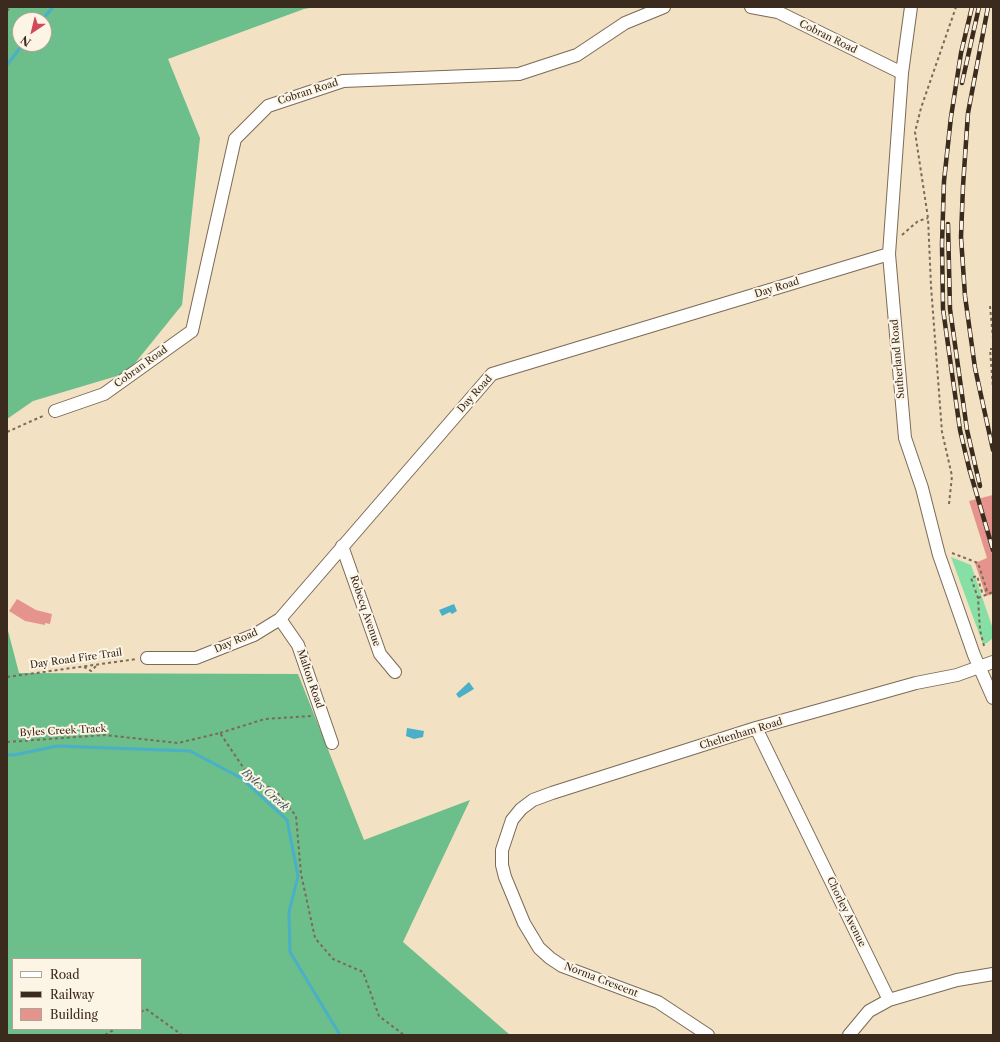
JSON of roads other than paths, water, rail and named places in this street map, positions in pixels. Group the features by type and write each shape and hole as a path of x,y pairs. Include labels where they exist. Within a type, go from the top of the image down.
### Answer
{"street":[{"name":"Cobran Road","path":"55,411 104,394 192,331 235,139 268,106 343,81 519,74 577,55 625,23 664,7"},
{"name":"Cobran Road","path":"751,7 778,12 902,72"},
{"name":"Sutherland Road","path":"911,7 902,72 889,254 905,438 922,488 939,554 979,667 993,698"},
{"name":"Day Road","path":"146,658 196,658 254,635 280,619 492,374 889,254"},
{"name":"Robecq Avenue","path":"342,546 380,654 395,672"},
{"name":"Malton Road","path":"280,619 298,645 332,744"},
{"name":"Cheltenham Road","path":"506,833 512,820 521,809 540,797 756,728 916,683 957,674 993,662"},
{"name":"Chorley Avenue","path":"756,728 889,1000"},
{"name":"Norma Crescent","path":"506,833 502,850 502,865 505,877 524,923 540,948 550,958 562,966 658,1002 708,1035"},
{"path":"849,1035 869,1011 889,1000 957,980 993,974"}],"water":[{"path":"454,604 457,611 452,614 450,612 442,616 439,610"},
{"path":"469,682 474,689 459,698 456,694"},
{"path":"407,728 424,731 423,737 414,739 406,736"}],"waterway":[{"path":"49,12 53,7"},
{"path":"7,65 17,52"},
{"name":"Byles Creek","path":"7,755 14,755 57,746 190,751 241,778 287,820 298,876 289,912 290,952 340,1035"}],"railway":[{"path":"972,7 961,53 951,117 944,181 942,244 943,309 960,430 969,468 993,550"},
{"path":"962,83 979,7"},
{"path":"988,7 968,113 961,237 965,296 975,368 993,450"},
{"path":"948,224 950,309 967,430 980,486"}]}
